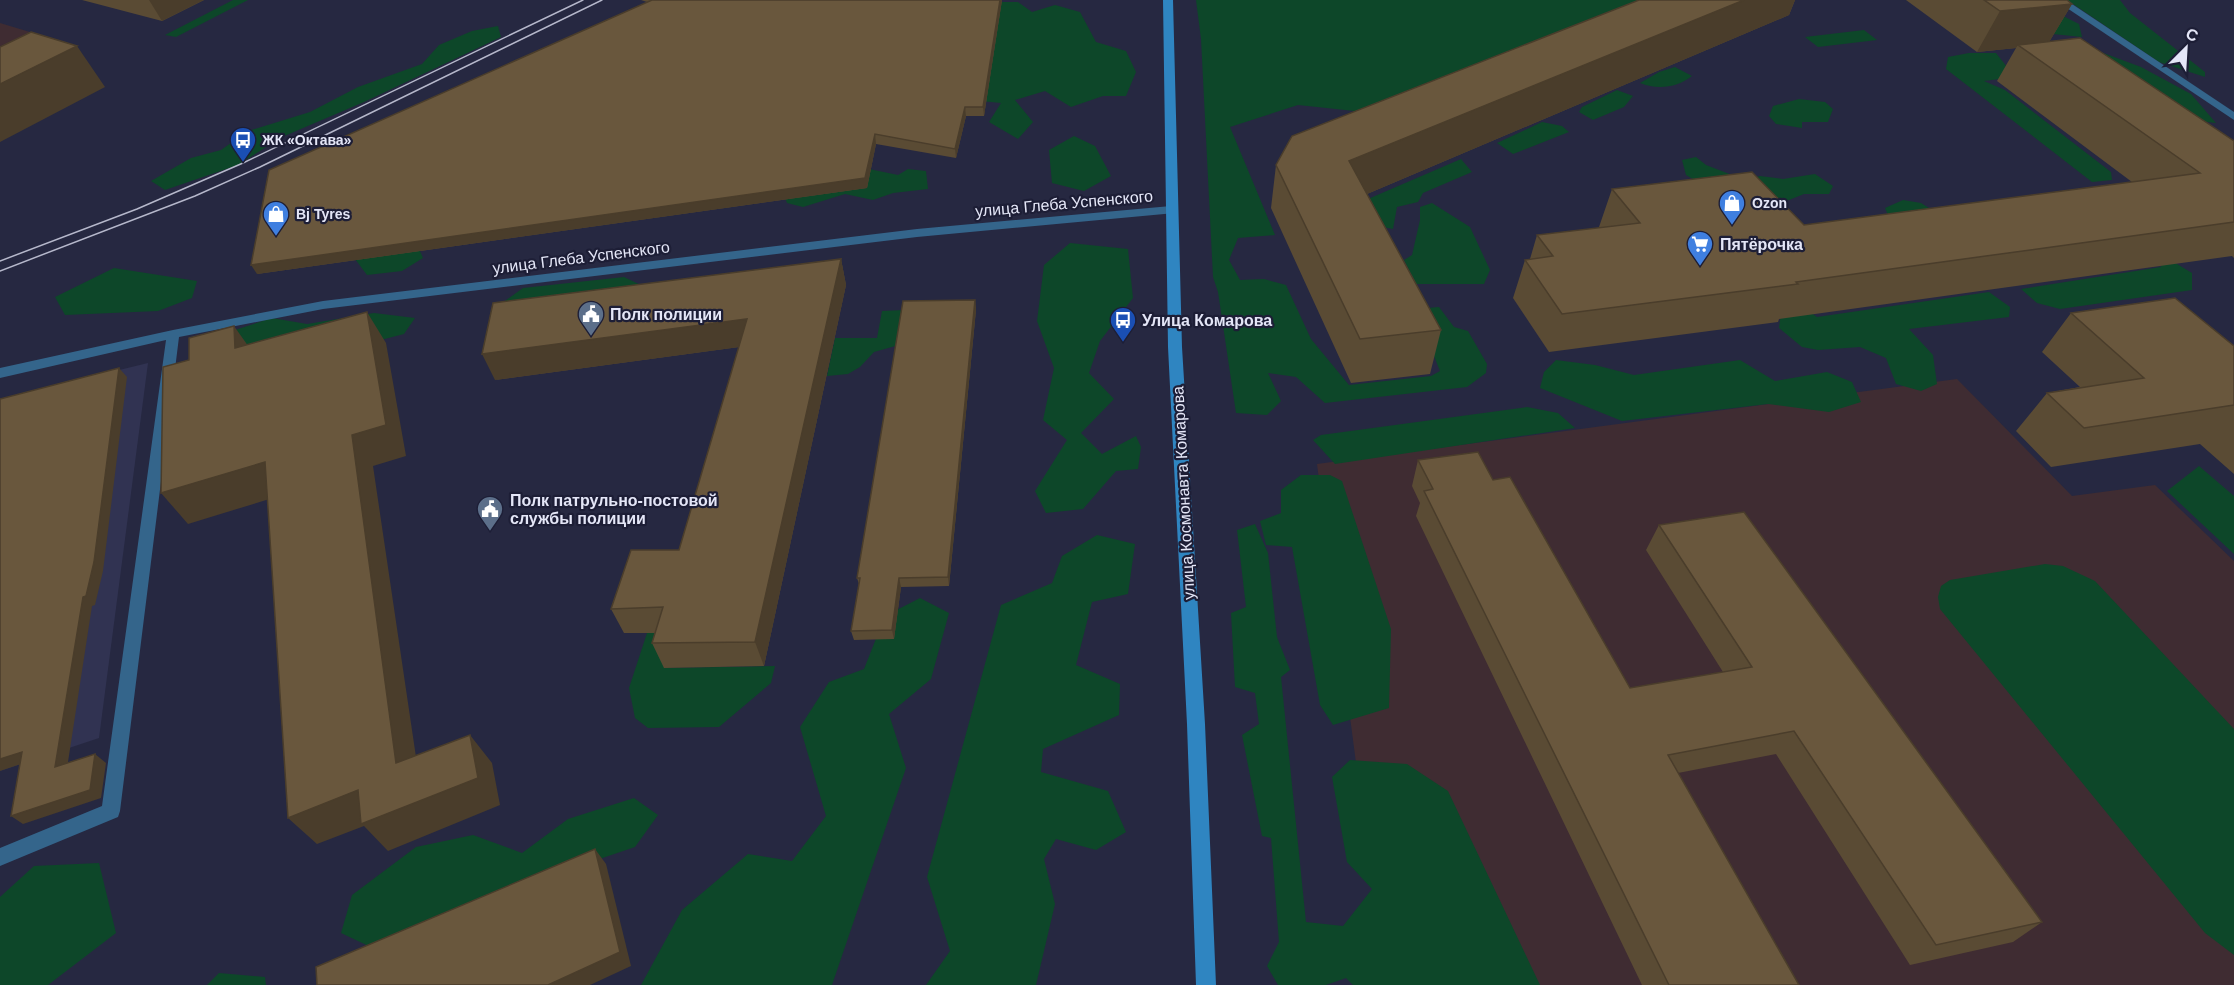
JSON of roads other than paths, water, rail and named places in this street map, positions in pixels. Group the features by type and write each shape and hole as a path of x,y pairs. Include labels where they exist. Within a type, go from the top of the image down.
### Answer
{"street":[{"name":"улица Космонавта Комарова","path":"1168,0 1171,210 1206,985"},
{"path":"2060,0 2234,117"},
{"name":"улица Глеба Успенского","path":"0,373 173,334 323,305 917,233 1171,210"},
{"path":"0,858 111,811 173,334"}],"tram line":[{"path":"0,261 137,209 243,163 583,0"},
{"path":"0,271 195,196 260,167 602,0"}],"place":[{"name":"ЖК «Октава»","path":"243,163"},
{"name":"Ozon","path":"1732,226"},
{"name":"Bj Tyres","path":"276,237"},
{"name":"Пятёрочка","path":"1700,267"},
{"name":"Полк полиции","path":"591,337"},
{"name":"Улица Комарова","path":"1123,343"},
{"name":"Полк патрульно-постовой службы полиции","path":"490,532"}]}
